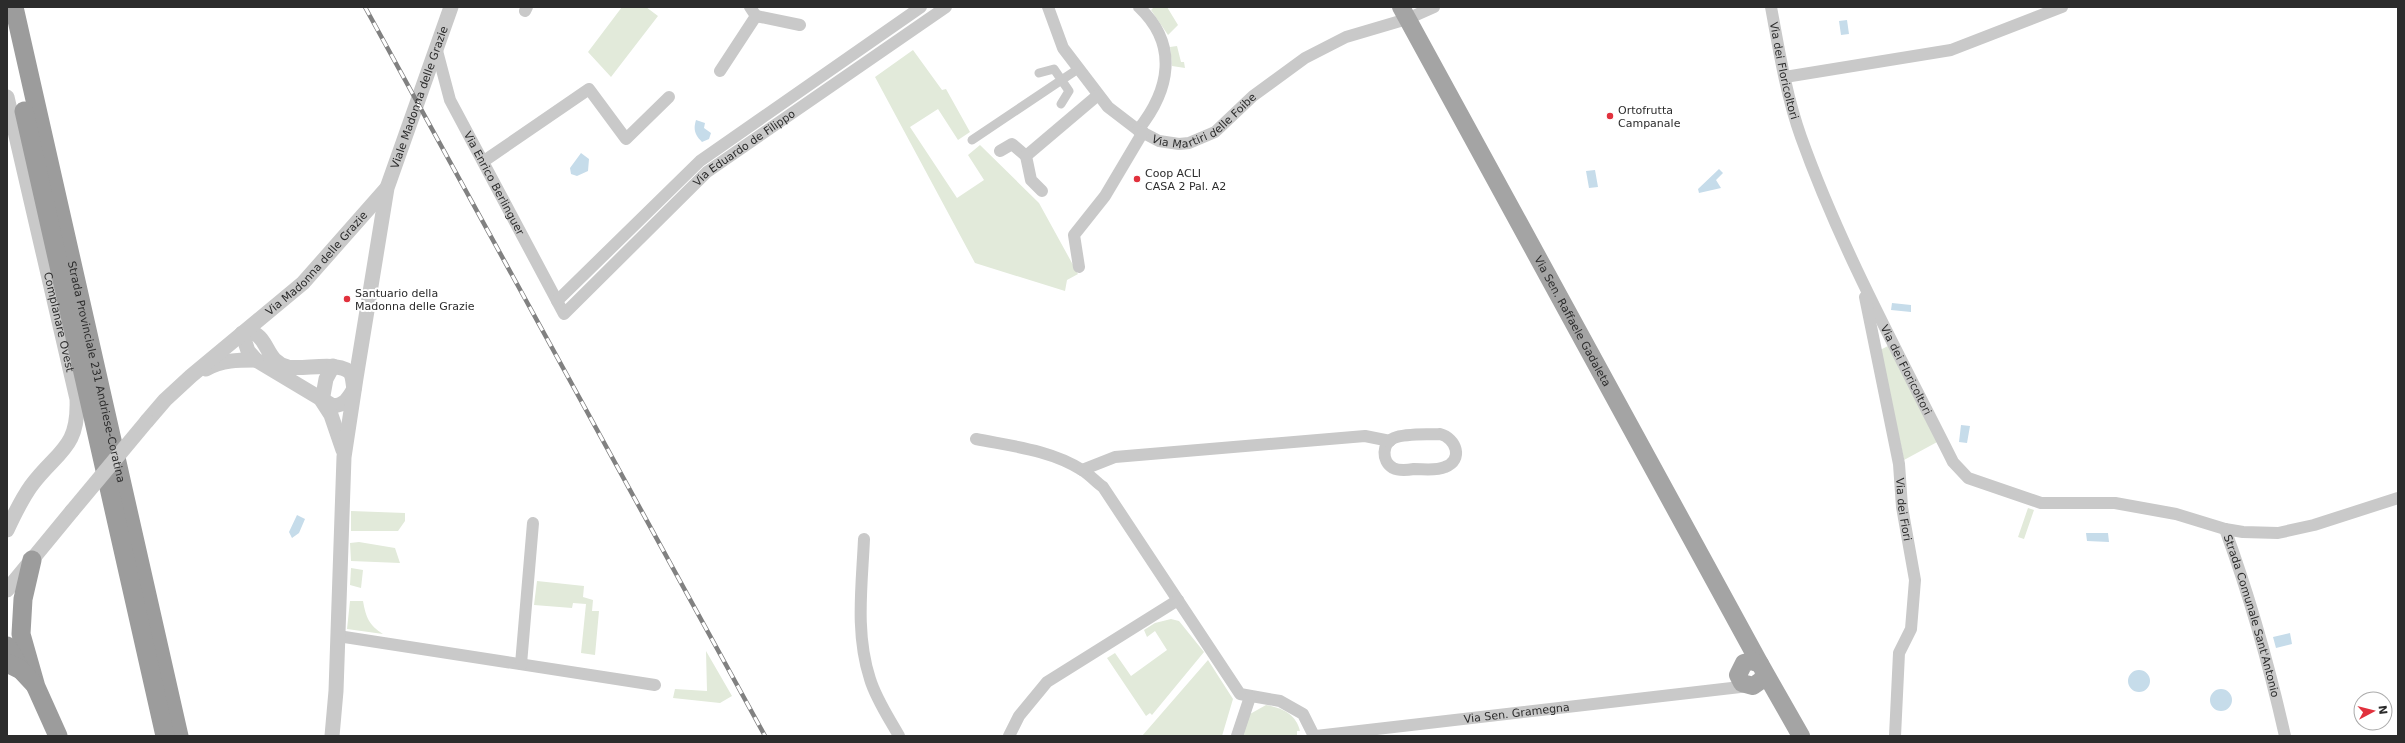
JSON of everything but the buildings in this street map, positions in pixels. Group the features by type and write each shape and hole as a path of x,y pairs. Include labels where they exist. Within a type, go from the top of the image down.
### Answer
{"highway":[{"name":"Strada Provinciale 231 Andriese-Coratina","path":"14,7 167,715 165,736"},
{"name":"Strada Provinciale 231 Andriese-Coratina","path":"7,37 167,715 180,736"},
{"path":"32,560 23,599 21,634 36,687 58,736"},
{"path":"7,616 21,634"},
{"path":"7,646 14,666 36,687"},
{"path":"161,736 167,715 188,736"}],"main road":[{"name":"Via Sen. Raffaele Gadaleta","path":"1404,13 1745,635 1752,673 1782,701 1801,736"}],"street":[{"name":"Viale Madonna delle Grazie","path":"387,188 451,7"},
{"name":"Via Eduardo de Filippo","path":"557,302 700,161 921,7"},
{"name":"Via Eduardo de Filippo","path":"564,314 707,172 946,7"},
{"name":"Via Martiri delle Foibe","path":"1048,7 1062,48 1108,108 1140,131 1168,144 1189,143 1202,139 1214,132 1238,108 1275,78 1305,58 1346,37 1404,13 1434,7"},
{"path":"1080,267 1074,235 1105,196 1140,131 1152,113 1164,84 1166,59 1158,32 1151,18 1139,7"},
{"name":"Via dei Floricoltori","path":"1771,7 1785,78 1800,136 1862,282 1954,462 1968,478 2041,503 2115,503 2176,514 2225,529"},
{"path":"1785,78 1951,50 2062,7"},
{"path":"720,72 753,11 800,25"},
{"name":"Via Enrico Berlinguer","path":"436,47 450,100 484,161 564,314"},
{"path":"1039,73 1054,69 1062,79 1069,91 1061,104"},
{"path":"972,140 1078,69"},
{"path":"484,161 589,89 626,139 669,97"},
{"path":"1026,156 1098,95"},
{"name":"Complanare Ovest","path":"7,97 77,399 76,428 68,444 31,485 7,530"},
{"path":"1000,151 1012,144 1026,156 1031,180 1042,191"},
{"path":"332,736 338,636 344,457 387,188"},
{"name":"Via Madonna delle Grazie","path":"191,376 303,283 387,188"},
{"name":"Via dei Fiori","path":"1862,282 1899,464 1902,507 1915,580 1911,629 1899,653 1895,736"},
{"path":"252,332 258,335 273,359 287,366 303,369 333,366 344,368 351,374 354,389 346,402 340,406 333,406 322,401 304,387 256,360 248,351 242,333 252,332"},
{"path":"7,590 165,400 191,376 217,363 236,360 256,360"},
{"path":"333,366 326,379 322,401 332,415 344,457"},
{"path":"1082,470 1115,457 1365,436 1390,441 1400,437 1440,434 1446,435 1454,443 1456,454 1454,459 1446,467 1399,470 1394,468 1386,461 1384,450 1390,441"},
{"path":"976,439 1032,450 1057,458 1082,470 1103,487 1240,694 1250,697 1280,701 1303,714 1315,736"},
{"name":"Strada Comunale Sant'Antonio","path":"2286,736 2272,675 2250,596 2225,529 2278,533 2314,525 2398,498"},
{"path":"521,664 533,523"},
{"path":"864,539 860,632 863,652 872,686 899,736"},
{"path":"1009,736 1019,716 1047,682 1178,600"},
{"path":"338,636 655,685"},
{"path":"1718,690 1752,673"},
{"name":"Via Sen. Gramegna","path":"1315,736 1718,690 1752,673"},
{"path":"1237,736 1250,697"}],"green space":[{"path":"622,7 646,7 658,16 611,77 588,52"},
{"path":"1154,7 1167,7 1178,25 1168,35 1151,10"},
{"path":"1177,46 1181,62 1184,62 1185,68 1172,66 1170,47"},
{"path":"913,50 942,90 946,89 970,132 958,140 938,109 910,127 957,198 984,180 968,155 980,145 1039,203 1078,274 1067,280 1065,291 975,263 875,77"},
{"path":"1890,345 1939,441 1904,460 1880,350"},
{"path":"2028,508 2034,510 2024,539 2018,537"},
{"path":"351,511 405,513 405,521 398,531 351,531"},
{"path":"359,542 395,548 400,563 351,561 350,543"},
{"path":"351,568 363,570 361,588 350,585"},
{"path":"537,581 584,586 583,597 593,600 592,611 599,611 595,655 581,653 586,604 573,603 572,608 534,605"},
{"path":"350,601 363,601 365,612 371,624 383,634 347,629"},
{"path":"1171,619 1179,621 1204,652 1152,715 1150,713 1146,716 1107,658 1115,653 1131,676 1167,650 1155,631 1147,637 1144,630 1155,623"},
{"path":"706,651 732,696 720,703 673,698 675,689 707,691"},
{"path":"1208,660 1233,699 1222,736 1142,736"},
{"path":"1266,705 1283,710 1292,716 1300,731 1297,731 1297,736 1242,736 1250,714"}],"water":[{"path":"1847,20 1849,34 1841,35 1839,21"},
{"path":"696,120 705,123 704,128 711,133 709,139 702,142 698,137 695,132"},
{"path":"581,153 589,159 588,171 577,176 571,174 570,168"},
{"path":"1719,169 1723,173 1716,180 1721,188 1699,193 1698,189"},
{"path":"1595,170 1598,187 1589,188 1586,171"},
{"path":"1892,303 1911,305 1911,312 1891,310"},
{"path":"1961,425 1970,426 1967,443 1959,442"},
{"path":"297,515 305,519 299,533 292,538 289,532"},
{"path":"2086,533 2108,533 2109,542 2087,541"},
{"path":"2290,633 2292,644 2276,648 2273,637"},
{"path":"2139,670 2147,673 2150,681 2147,689 2139,692 2131,689 2128,681 2131,673"},
{"path":"2221,689 2229,692 2232,700 2229,708 2221,711 2213,708 2210,700 2213,692"}],"railway":[{"path":"365,7 765,736"}],"place":[{"name":"Ortofrutta Campanale","path":"1610,116"},
{"name":"Coop ACLI CASA 2 Pal. A2","path":"1137,179"},
{"name":"Santuario della Madonna delle Grazie","path":"347,299"}]}
